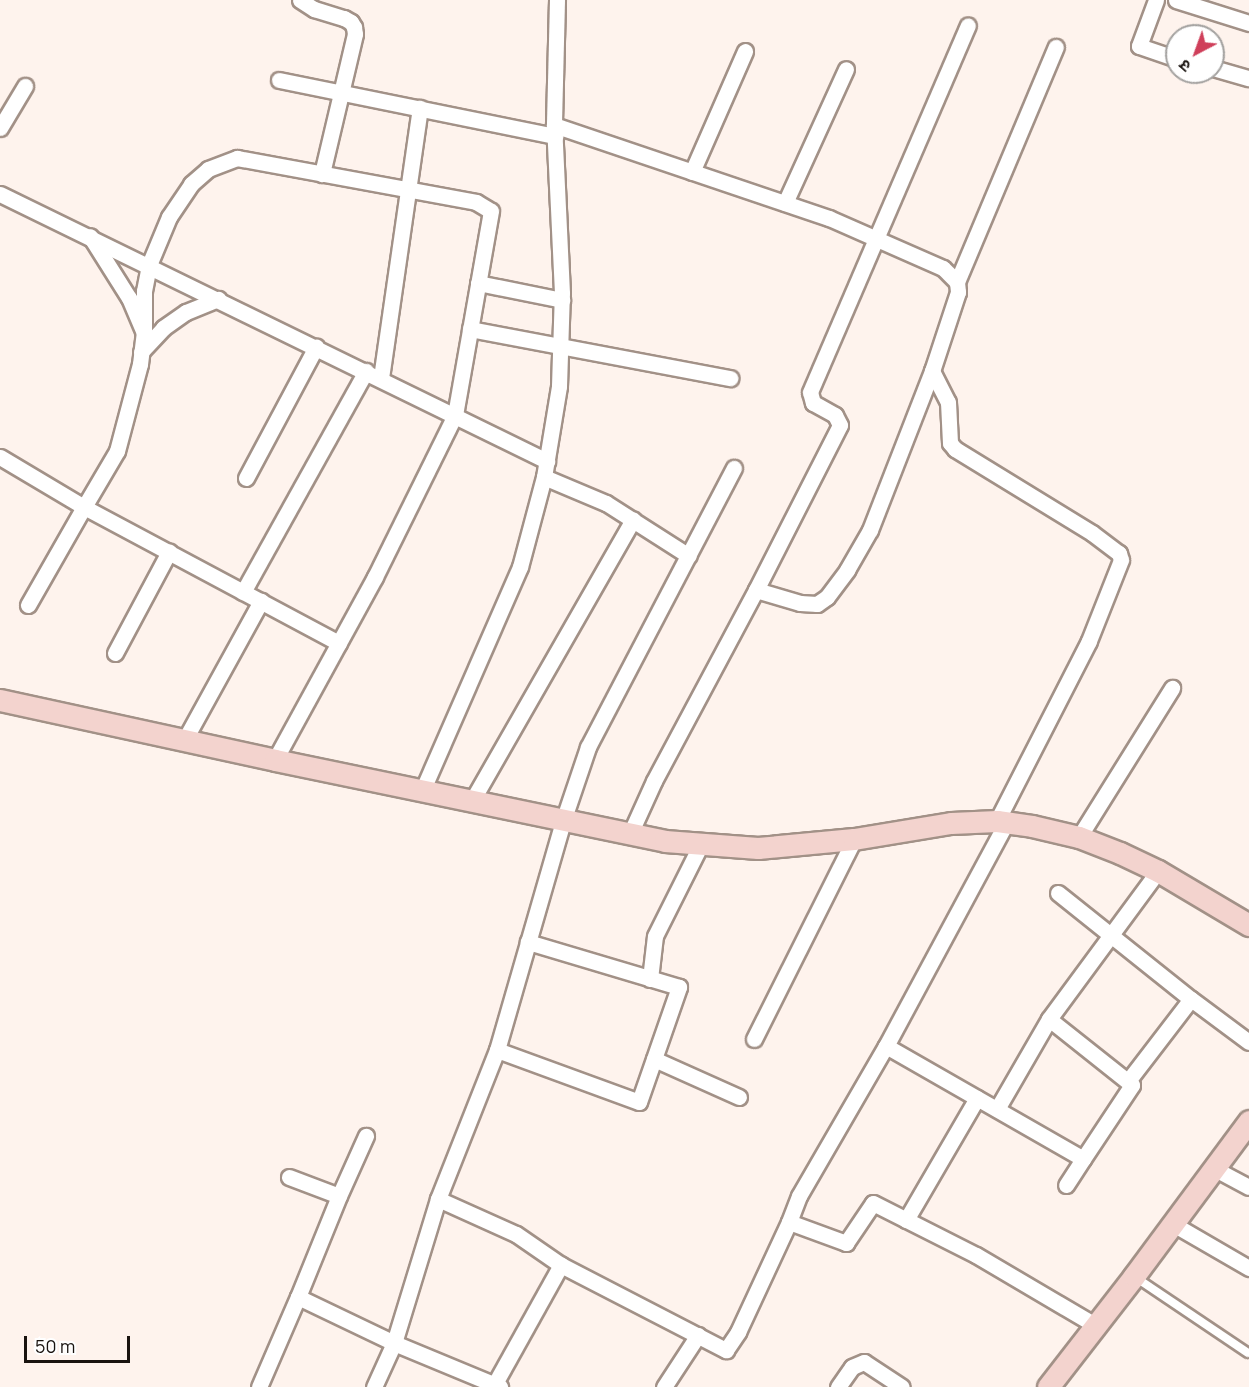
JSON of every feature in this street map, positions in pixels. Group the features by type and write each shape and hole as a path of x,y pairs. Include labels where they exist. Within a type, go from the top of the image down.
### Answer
{"street":[{"path":"300,0 314,9 351,22 355,34 339,92 322,174"},
{"path":"423,789 520,567 547,460 559,386 562,300 555,130 557,0"},
{"path":"1156,0 1139,40 1139,46 1165,54"},
{"path":"1176,0 1218,6 1249,23"},
{"path":"630,834 654,781 756,590 840,425 835,415 813,403 810,392 968,27"},
{"path":"756,590 800,603 817,604 827,597 870,530 932,371 958,292 957,282 1056,47"},
{"path":"692,172 745,51"},
{"path":"785,203 846,69"},
{"path":"1225,71 1249,78"},
{"path":"279,80 420,108 555,130 785,203 877,238 943,268 957,282"},
{"path":"0,128 25,86"},
{"path":"381,378 420,108"},
{"path":"28,605 117,451 141,352 144,333 144,291 149,265 169,217 191,184 208,169 237,158 476,202 491,211 455,415 375,577 275,760"},
{"path":"0,195 90,236 547,460"},
{"path":"90,236 129,298 144,333"},
{"path":"478,283 562,300"},
{"path":"141,352 163,328 186,312 219,299"},
{"path":"470,329 730,378"},
{"path":"246,478 316,347"},
{"path":"243,592 366,371"},
{"path":"438,1199 516,1234 561,1265 724,1350 728,1349 789,1222 799,1196 886,1046 1002,821 1089,641 1121,560 1119,553 1092,532 955,449 948,435 950,414 948,402 932,371"},
{"path":"0,457 84,507 339,643"},
{"path":"374,1387 394,1343 438,1199 497,1050 562,821 588,747 734,468"},
{"path":"544,477 606,503 689,556"},
{"path":"473,799 633,520"},
{"path":"115,653 169,552"},
{"path":"184,741 261,601"},
{"path":"1079,837 1172,688"},
{"path":"0,700 184,741 473,799 562,821 701,844 758,848 854,839 951,823 1002,821 1079,837 1158,871 1249,925"},
{"path":"754,1039 854,839"},
{"path":"650,979 655,936 701,844"},
{"path":"997,1109 1049,1019 1158,871"},
{"path":"1058,893 1249,1042"},
{"path":"497,1050 639,1102 679,987 528,942"},
{"path":"1128,1081 1191,999"},
{"path":"1049,1019 1132,1085 1066,1185"},
{"path":"886,1046 1083,1159"},
{"path":"654,1059 739,1097"},
{"path":"906,1220 977,1098"},
{"path":"1048,1387 1249,1121"},
{"path":"259,1387 366,1136"},
{"path":"1215,1168 1249,1187"},
{"path":"289,1177 339,1196"},
{"path":"789,1222 846,1244 873,1203 976,1256 1095,1325"},
{"path":"1173,1224 1249,1268"},
{"path":"298,1297 394,1343 496,1386 561,1265"},
{"path":"664,1387 698,1335"},
{"path":"838,1387 852,1367 864,1362 902,1387"}],"lane":[{"path":"1134,1276 1248,1353"}]}
